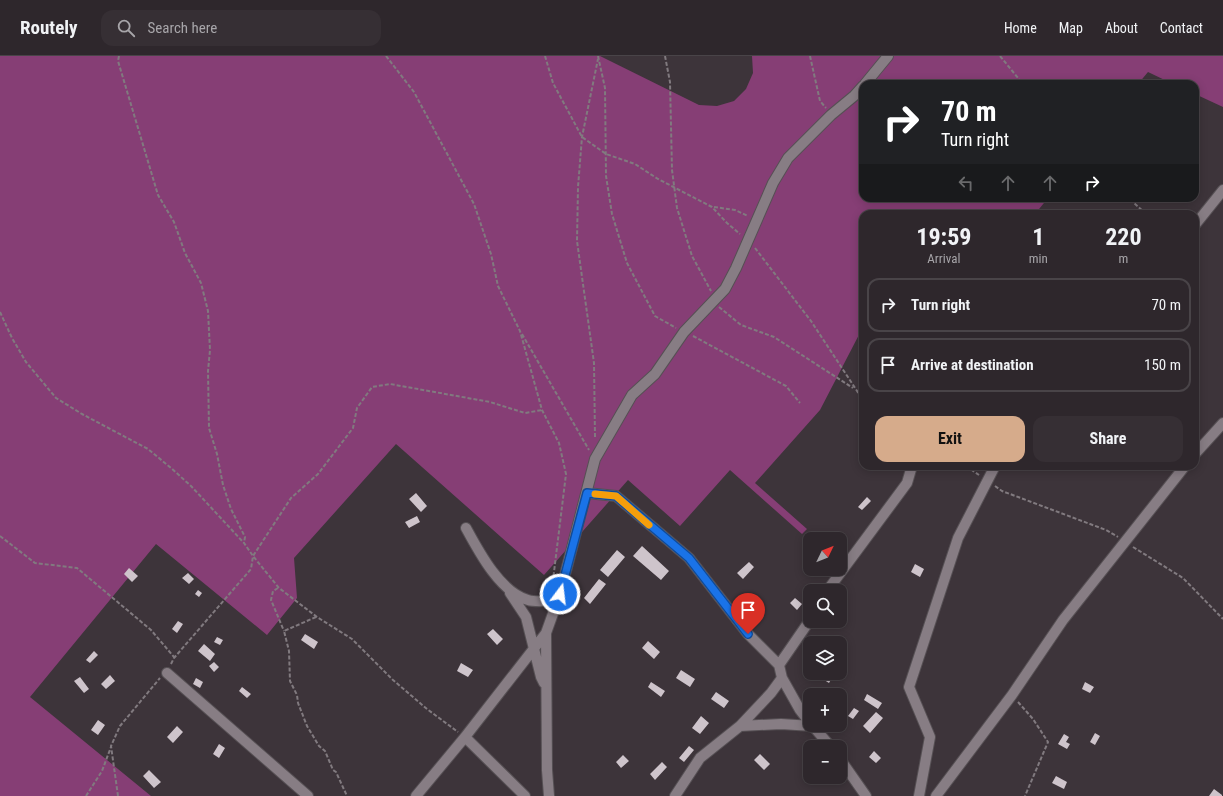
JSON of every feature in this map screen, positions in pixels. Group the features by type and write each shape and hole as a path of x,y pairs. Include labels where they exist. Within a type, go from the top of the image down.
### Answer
{"street":[{"path":"868,80 888,56"},
{"path":"416,796 465,737 546,633 560,594 595,459 632,395 656,374 684,332 725,289 773,183 788,158 831,115 859,90"},
{"path":"1199,220 1223,190"},
{"path":"1199,450 1223,423"},
{"path":"832,584 907,483 911,470"},
{"path":"919,796 930,737 909,687 958,538 986,480 992,470"},
{"path":"936,796 1012,694 1063,620 1124,541 1162,498 1183,470"},
{"path":"587,493 616,496 689,558 748,634 779,665 782,678 803,714"},
{"path":"466,528 478,550 508,589 526,617 541,677 547,688"},
{"path":"508,589 516,596 530,601 550,601"},
{"path":"779,665 804,628"},
{"path":"546,633 547,770 549,796"},
{"path":"166,673 308,796"},
{"path":"675,796 700,758 740,726 771,693 782,678"},
{"path":"740,726 803,725"},
{"path":"818,732 825,740"},
{"path":"465,737 525,796"},
{"path":"847,769 866,796"}],"path":[{"path":"115,56 158,195 174,222 185,253 201,283 208,311 210,350 208,371 209,428 217,454 223,486 231,509 245,537 244,543"},
{"path":"118,62 120,56"},
{"path":"386,56 414,92 465,185 481,221 498,286 520,331 583,442 595,459"},
{"path":"545,56 554,83 582,137 606,154 635,164 712,207 735,210 756,221"},
{"path":"594,442 594,363 577,241 578,187 582,137 598,56"},
{"path":"598,56 605,88 606,176 612,214 627,263 655,316 786,386 800,403"},
{"path":"665,56 670,82 672,170 677,208 692,256 721,310 741,325 774,337 854,388"},
{"path":"810,56 820,101 831,115"},
{"path":"1000,56 1020,80"},
{"path":"1133,202 1142,210"},
{"path":"712,207 726,223 748,240 774,270 811,321 859,395"},
{"path":"0,312 12,338 26,362 56,398 82,414 148,449 191,486 244,543 279,588 317,617 352,639 393,680 427,709 465,737"},
{"path":"520,331 542,410 559,443 566,474 550,601"},
{"path":"86,796 102,771 120,726 159,679 166,673 174,658 251,569 253,556 291,498 318,474 353,428 358,408 372,387 390,384 490,402 525,412 542,410"},
{"path":"972,470 1002,491 1106,530 1183,578 1223,619"},
{"path":"0,536 35,563 78,568 151,630 174,658"},
{"path":"279,588 273,591 271,600 284,632 289,651 290,681 297,695 298,704 307,726 319,746 325,751 347,796"},
{"path":"284,632 317,617"},
{"path":"1012,694 1033,719 1048,742 1025,796"},
{"path":"111,746 118,796"}],"shaded area":[{"path":"0,56 600,56 699,105 717,106 734,101 746,89 753,73 752,56 1223,56 1223,107 1199,96 1199,80 1165,80 1148,72 1141,80 859,80 859,202 1045,202 1038,210 859,210 859,335 820,410 755,483 807,529 802,534 730,470 680,526 628,480 544,575 396,444 294,558 297,598 267,635 156,544 30,697 151,796 0,796"}],"building":[{"path":"416,493 427,506 421,512 409,499"},
{"path":"867,497 871,501 862,510 858,507"},
{"path":"417,516 420,522 409,528 405,522"},
{"path":"642,546 669,571 661,580 633,556"},
{"path":"617,550 625,557 608,577 600,570"},
{"path":"749,562 754,567 743,579 737,573"},
{"path":"915,564 924,569 920,577 911,572"},
{"path":"129,568 138,576 132,582 124,574"},
{"path":"188,573 194,579 189,584 182,578"},
{"path":"599,579 606,584 590,604 584,598"},
{"path":"198,590 202,593 199,597 195,594"},
{"path":"795,598 802,604 797,610 790,603"},
{"path":"178,621 183,624 177,633 172,629"},
{"path":"493,629 503,639 497,645 487,634"},
{"path":"305,634 318,642 314,649 301,640"},
{"path":"217,637 223,640 220,645 214,642"},
{"path":"648,641 660,652 654,659 642,648"},
{"path":"204,644 215,654 210,661 198,651"},
{"path":"94,651 98,655 90,663 86,660"},
{"path":"214,662 219,667 214,672 209,666"},
{"path":"461,663 473,670 468,677 457,671"},
{"path":"681,670 695,679 690,687 676,678"},
{"path":"110,675 115,681 106,689 101,684"},
{"path":"80,677 89,689 84,693 74,681"},
{"path":"196,678 203,682 200,688 193,684"},
{"path":"651,682 665,691 661,697 648,687"},
{"path":"1085,682 1094,687 1090,693 1082,689"},
{"path":"242,687 251,694 247,698 239,691"},
{"path":"716,692 729,701 724,708 711,699"},
{"path":"867,694 882,703 878,709 864,700"},
{"path":"854,708 859,711 853,719 848,716"},
{"path":"876,712 883,718 870,733 863,726"},
{"path":"701,716 709,723 700,734 692,728"},
{"path":"98,720 105,725 98,735 91,730"},
{"path":"177,726 183,732 173,743 167,737"},
{"path":"1095,733 1100,736 1095,745 1090,742"},
{"path":"1064,734 1069,737 1066,742 1070,744 1067,749 1058,744"},
{"path":"219,744 225,748 219,758 213,754"},
{"path":"689,746 694,750 684,762 679,758"},
{"path":"874,751 881,758 876,763 869,757"},
{"path":"760,754 770,764 764,770 754,760"},
{"path":"623,755 629,761 621,768 616,762"},
{"path":"662,762 667,767 655,780 650,774"},
{"path":"149,770 161,782 154,788 143,776"},
{"path":"1056,776 1067,782 1064,789 1052,783"},
{"path":"1214,789 1222,795 1222,796 1209,796"}],"slow traffic":[{"path":"595,494 616,496 649,525"}],"route":[{"path":"560,594 587,493 616,496 689,558 748,634"}]}
